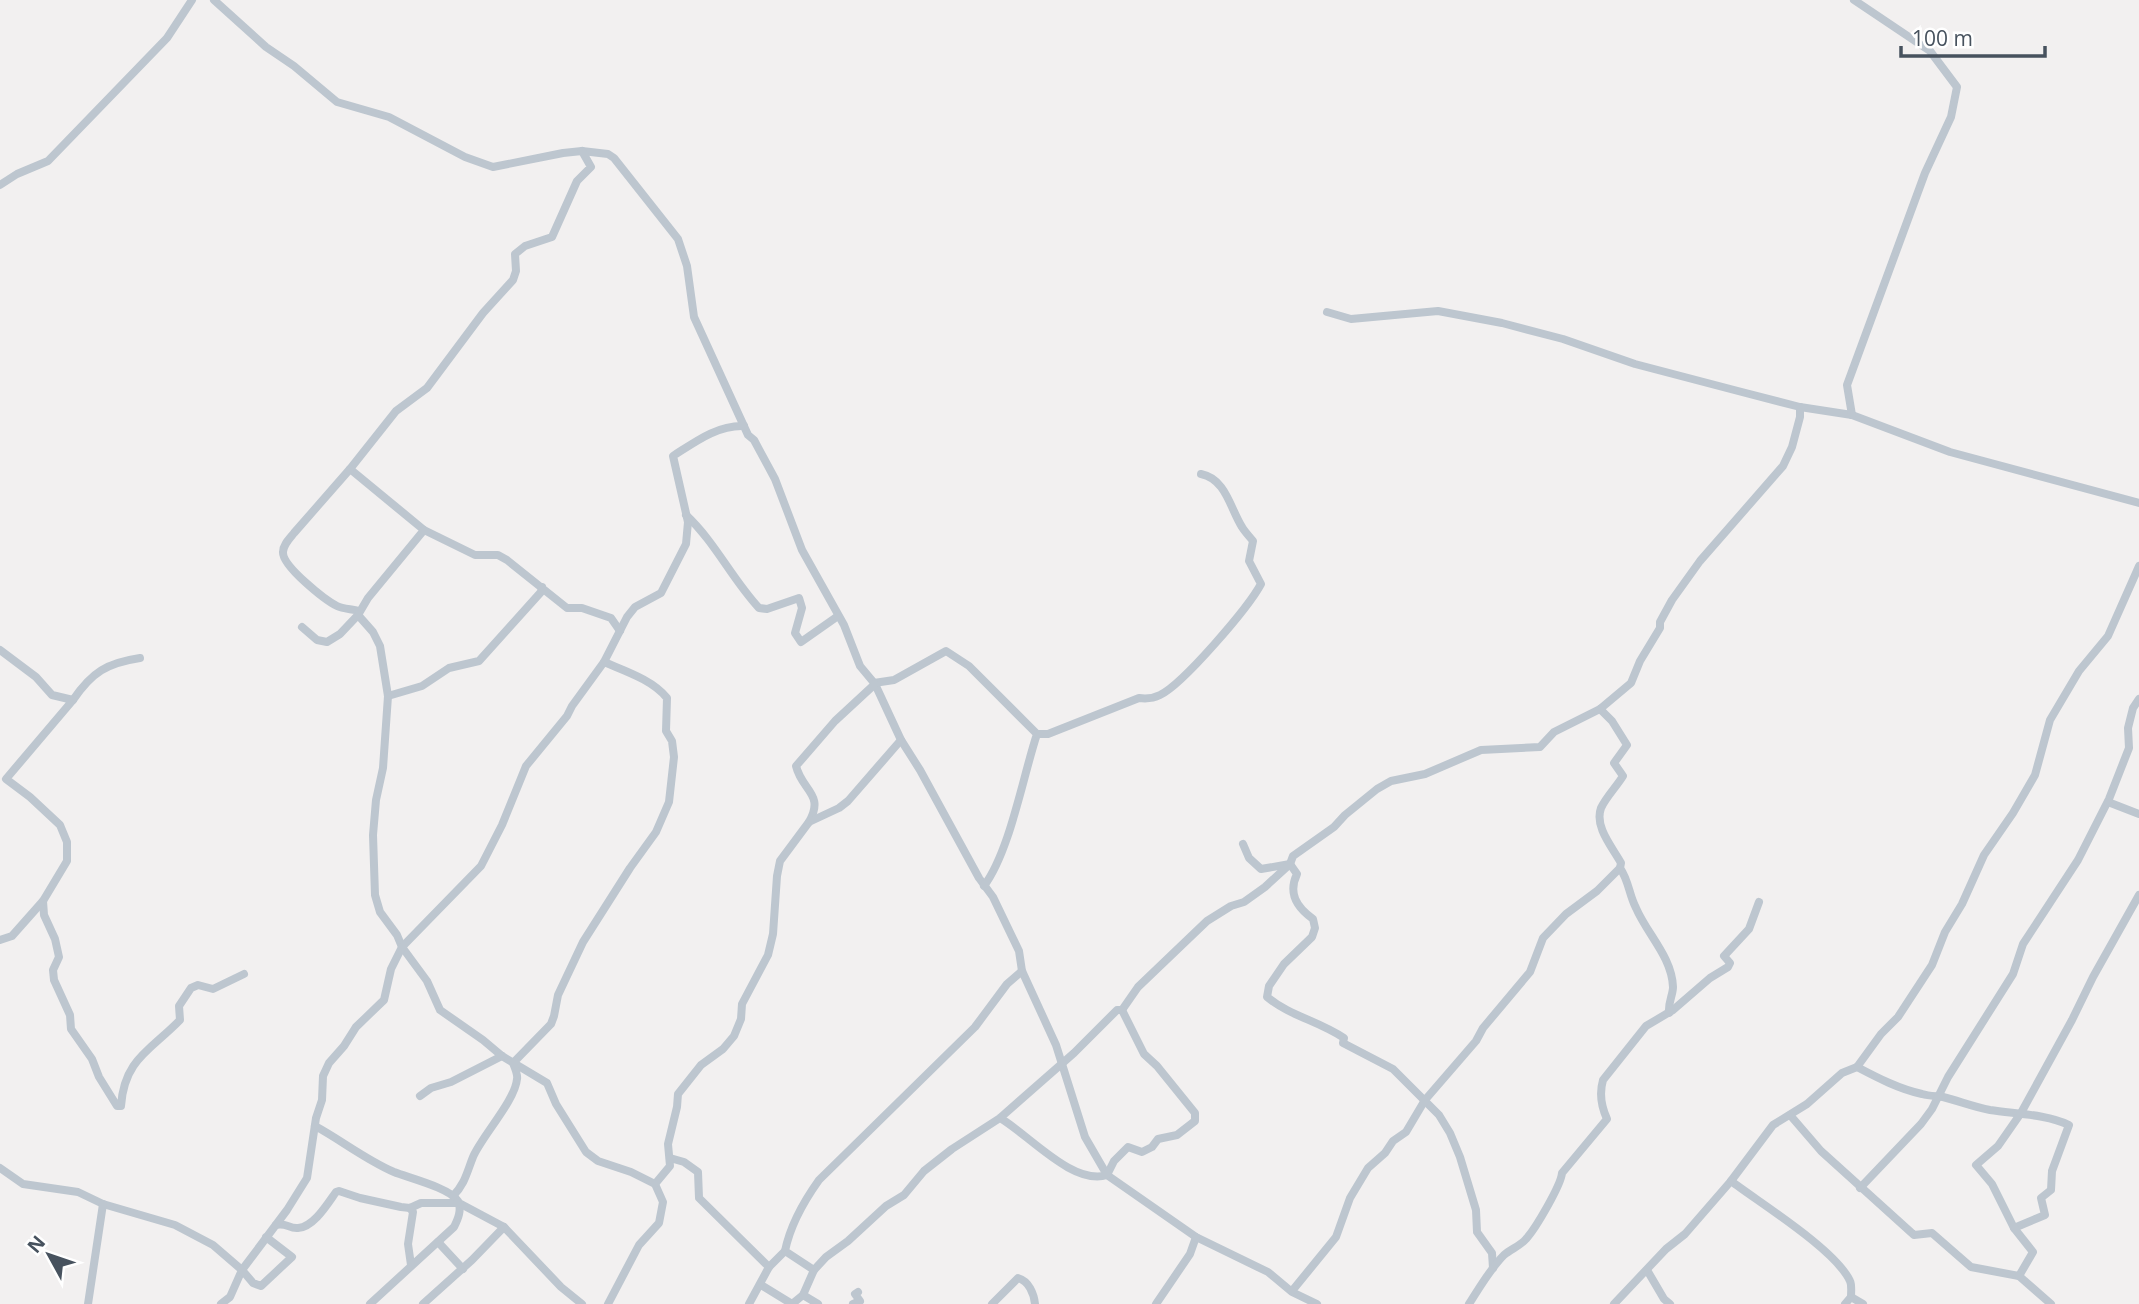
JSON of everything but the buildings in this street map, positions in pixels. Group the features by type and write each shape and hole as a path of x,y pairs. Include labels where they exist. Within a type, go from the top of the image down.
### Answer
{"street":[{"path":"0,185 17,174 48,161 167,38 192,0"},
{"path":"214,0 266,47 294,66 337,102 389,117 465,158 493,167 582,151 608,154 614,158 678,239 687,266 694,317 704,341 744,426 775,479 802,550 838,616 860,666 874,683 901,740 984,886 993,897 1018,951 1022,971 1056,1045 1085,1137 1107,1175 1196,1237 1268,1272 1292,1291 1317,1304"},
{"path":"1852,415 1847,385 1925,173 1951,117 1957,87 1930,51 1854,0"},
{"path":"358,613 338,606 317,592 292,569 282,555 286,544 396,411 427,388 483,313 513,280 516,271 514,254 524,246 552,237 576,181 591,167 582,151"},
{"path":"1327,312 1350,319 1437,311 1502,323 1563,339 1635,364 1800,407 1852,415 1950,452 2139,503"},
{"path":"761,1285 792,1304 803,1295 814,1270 826,1257 886,1206 904,1195 924,1171 1000,1118 1062,1064 1118,1010 1122,1010 1138,987 1207,921 1231,906 1244,902 1265,887 1290,864 1293,856 1334,827 1377,789 1391,781 1425,774 1481,750 1540,747 1554,732 1600,709 1631,683 1672,600 1700,561 1783,466 1792,447 1800,407"},
{"path":"221,1304 230,1297 242,1270 307,1178 322,1100 323,1076 329,1063 356,1027 384,1000 391,969 402,947 481,866 502,825 526,766 604,662 635,607 661,593 686,544 686,515 673,456 709,433 744,426"},
{"path":"350,469 424,530 475,555 498,555 567,608 582,608 611,618 620,631"},
{"path":"655,1184 670,1166 668,1144 678,1094 701,1065 723,1049 734,1036 741,1019 742,1004 768,955 780,861 809,822 815,805 813,794 799,778 796,766 835,721 874,683 894,680 946,651 969,666 1037,734 1048,734 1139,698 1150,699 1162,694 1213,646 1261,584 1249,561 1253,541 1243,529 1219,484 1210,476 1201,474"},
{"path":"686,515 759,608 767,609 799,598 802,608 795,633 801,642 838,616"},
{"path":"302,627 317,640 327,642 340,634 424,530"},
{"path":"1614,1304 1666,1249 1685,1234 1731,1181 1773,1125 1807,1104 1842,1073 1857,1067 1881,1034 1898,1017 1928,971 1983,855 2013,813 2035,775 2050,720 2079,671 2108,636 2135,587 2139,566"},
{"path":"388,696 422,685 449,668 479,661 541,592 542,587"},
{"path":"358,613 359,619 373,632 380,646 388,696 383,768 376,800 373,835 375,895 380,912 427,981 440,1010 502,1056 547,1083 556,1104 586,1152 598,1161 631,1171 655,1184 663,1202 659,1223 639,1245 608,1304"},
{"path":"0,650 30,672 52,695 74,700"},
{"path":"0,940 12,936 43,901 67,861 67,842 60,825 6,779 97,670 140,658"},
{"path":"513,1063 551,1024 558,995 583,942 656,832 669,802 674,757 672,741 666,731 667,698 639,678 604,662"},
{"path":"1860,1188 1921,1124 2013,974 2023,944 2078,860 2108,802 2129,748 2128,729 2133,708 2139,699"},
{"path":"1600,709 1612,721 1627,745 1614,763 1623,776 1602,806 1602,831 1621,863 1620,868 1629,885 1635,908 1661,950 1672,979 1674,990 1668,999 1669,1013"},
{"path":"984,886 999,856 1011,822 1037,734"},
{"path":"809,822 848,801 901,740"},
{"path":"2108,802 2139,814"},
{"path":"1243,844 1250,858 1261,869 1290,864"},
{"path":"1290,864 1297,874 1292,895 1313,919 1315,928 1312,937 1284,964 1269,986 1267,997 1283,1010 1326,1026 1343,1038 1343,1042 1393,1069 1439,1115 1450,1133 1470,1188 1476,1210 1477,1232 1492,1253 1493,1268"},
{"path":"1292,1291 1336,1237 1350,1198 1368,1167 1406,1132 1425,1100 1530,972 1543,938 1566,914 1597,891 1620,868"},
{"path":"2019,1276 2033,1252 2014,1228 1992,1184 1976,1166 1998,1146 2021,1113 2139,895"},
{"path":"43,901 44,915 59,957 53,970 54,981 70,1015 71,1029 119,1107 123,1086 137,1058 180,1020 178,1006 191,988 198,985 213,989 244,974"},
{"path":"1469,1304 1505,1254 1525,1241 1562,1181 1562,1172 1607,1119 1602,1109 1602,1080 1646,1026 1669,1013 1710,978 1728,967 1730,962 1724,956 1749,929 1759,902"},
{"path":"749,1304 769,1267 785,1251 796,1221 819,1180 975,1027 1007,984 1022,971"},
{"path":"1107,1175 1114,1161 1128,1147 1142,1152 1152,1147 1158,1139 1177,1135 1195,1121 1195,1114 1177,1090 1144,1054 1122,1010"},
{"path":"420,1096 431,1088 452,1082 502,1056"},
{"path":"370,1304 454,1227 460,1215 456,1199 469,1173 473,1157 513,1091 517,1078 513,1063"},
{"path":"1857,1067 1888,1083 1923,1095 2055,1119 2070,1125 2052,1171 2051,1191 2041,1198 2045,1215 2014,1228"},
{"path":"1790,1115 1821,1151 1914,1235 1932,1233 1971,1267 2019,1276 2046,1302"},
{"path":"1000,1118 1055,1160 1092,1177 1107,1175"},
{"path":"315,1126 353,1151 392,1171 432,1184 503,1227 561,1287 582,1304"},
{"path":"670,1158 684,1161 698,1172 699,1198 769,1267"},
{"path":"0,1168 23,1184 78,1192 103,1204 159,1219 193,1233 242,1270 253,1283 261,1286 292,1257 266,1237"},
{"path":"1731,1181 1820,1247 1850,1282 1848,1300 1863,1304"},
{"path":"276,1225 284,1223 297,1228 303,1227 317,1217 339,1191 381,1204 410,1208 421,1203 456,1199"},
{"path":"88,1304 103,1204"},
{"path":"410,1208 413,1212 408,1244 411,1265"},
{"path":"423,1304 463,1269 503,1227"},
{"path":"1156,1304 1190,1254 1196,1237"},
{"path":"438,1242 463,1269"},
{"path":"785,1251 814,1270"},
{"path":"1647,1270 1670,1304"},
{"path":"992,1304 1018,1278 1025,1281 1031,1289 1035,1304"},
{"path":"853,1304 860,1301 855,1294 858,1292"},
{"path":"803,1295 818,1304"}]}
